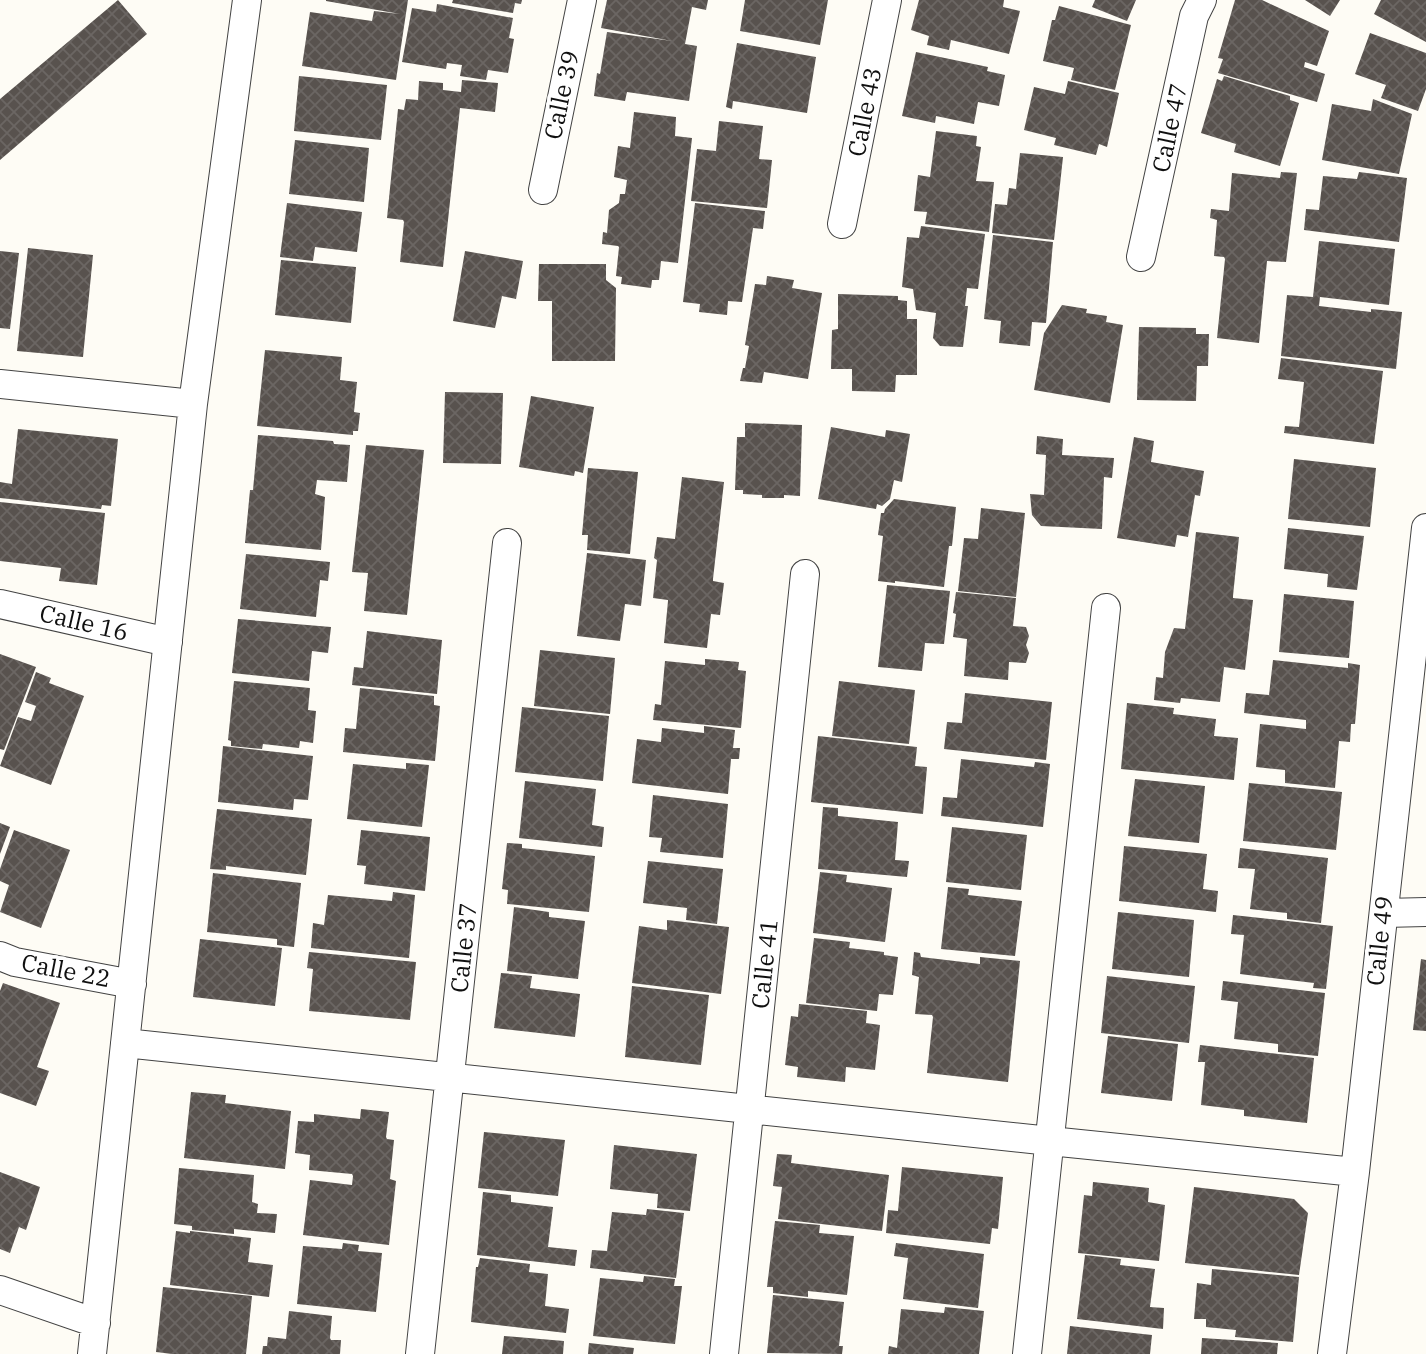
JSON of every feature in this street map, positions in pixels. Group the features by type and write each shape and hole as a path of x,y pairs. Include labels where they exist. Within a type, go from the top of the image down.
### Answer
{"street":[{"path":"92,1354 193,404 247,0"},
{"name":"Calle 39","path":"543,190 582,0"},
{"name":"Calle 43","path":"842,224 887,0"},
{"name":"Calle 47","path":"1141,257 1194,16 1202,0"},
{"path":"0,384 193,404"},
{"name":"Calle 49","path":"1332,1354 1355,1172 1426,528"},
{"name":"Calle 37","path":"420,1354 507,543"},
{"name":"Calle 41","path":"724,1354 805,574"},
{"name":"Calle 16","path":"0,604 168,642"},
{"path":"1027,1354 1106,608"},
{"path":"1384,913 1426,912"},
{"name":"Calle 22","path":"0,956 15,962 132,984"},
{"path":"125,1042 1355,1172"},
{"path":"0,1290 96,1323"}],"building":[{"path":"118,0 147,34 0,160 0,99"},
{"path":"326,0 408,0 396,80 302,66 310,12 372,21 374,11 400,14"},
{"path":"453,0 522,0 521,4 515,3 513,13 452,3"},
{"path":"607,0 708,0 706,10 692,7 685,44 697,46 689,101 627,92 625,101 594,96 607,32 672,41 601,28"},
{"path":"745,0 828,0 820,45 740,31"},
{"path":"919,0 1004,0 1003,7 1020,11 1009,54 951,40 949,50 927,45 929,36 911,30"},
{"path":"1095,0 1136,0 1127,21 1092,7"},
{"path":"1235,0 1262,0 1329,31 1317,66 1305,62 1304,67 1325,74 1317,102 1218,73 1223,59 1218,58"},
{"path":"1305,0 1340,0 1330,16"},
{"path":"1381,0 1426,0 1426,42 1374,14"},
{"path":"437,4 513,18 509,38 514,39 508,73 488,70 486,80 460,76 462,65 447,63 446,69 402,62 412,8 436,12"},
{"path":"1059,6 1131,25 1115,90 1071,80 1074,68 1043,61 1052,20 1055,20"},
{"path":"1370,33 1426,53 1426,89 1418,111 1381,98 1386,85 1355,74"},
{"path":"737,43 816,57 807,113 733,101 732,109 726,107"},
{"path":"916,52 988,67 987,71 1005,75 999,106 978,102 974,124 936,116 935,123 902,116"},
{"path":"299,76 387,85 381,140 294,131"},
{"path":"1224,76 1290,96 1290,100 1299,103 1280,166 1234,152 1236,144 1201,133 1217,79 1222,81"},
{"path":"462,80 498,83 495,112 460,108 443,267 400,262 404,222 387,218 398,109 404,110 406,99 418,100 419,81 443,83 443,90 461,92"},
{"path":"1068,81 1119,93 1107,147 1099,144 1096,155 1054,145 1056,138 1024,130 1034,87 1065,94"},
{"path":"1373,99 1412,114 1399,174 1322,160 1332,104 1371,111"},
{"path":"634,112 676,117 675,136 692,138 678,263 661,261 659,280 652,280 651,288 621,284 622,277 616,276 619,247 602,244 603,232 607,233 609,210 619,203 620,194 625,194 627,180 614,177 618,146 630,148"},
{"path":"719,121 763,126 759,159 772,160 767,208 691,201 697,149 716,151"},
{"path":"936,131 977,136 976,146 981,147 976,181 994,182 989,232 925,224 927,212 914,211 918,175 930,177"},
{"path":"295,140 369,148 364,202 289,194"},
{"path":"1020,153 1063,157 1054,240 992,233 995,204 1007,205 1009,188 1016,189"},
{"path":"1281,172 1297,173 1286,262 1267,261 1259,343 1217,338 1225,259 1214,256 1217,220 1210,218 1211,209 1229,211 1232,173 1280,178"},
{"path":"1359,172 1407,178 1399,242 1304,230 1306,209 1319,210 1323,176 1357,179"},
{"path":"287,203 362,212 357,252 315,247 313,261 280,257"},
{"path":"695,203 765,211 763,229 753,228 742,302 728,301 727,315 699,312 700,304 683,302"},
{"path":"921,226 985,234 978,289 967,288 965,306 968,306 963,347 940,346 933,338 936,313 916,310 913,289 902,287 907,237 919,238"},
{"path":"993,235 1053,242 1046,323 1032,322 1030,346 999,343 1001,321 984,319"},
{"path":"1319,241 1395,249 1389,305 1320,297 1319,306 1371,312 1371,309 1402,312 1396,369 1281,356 1287,295 1313,297"},
{"path":"28,248 93,255 83,357 17,351"},
{"path":"0,251 19,253 10,329 0,328"},
{"path":"465,251 523,261 516,299 502,296 495,328 453,321"},
{"path":"281,260 356,267 351,323 275,315"},
{"path":"539,264 606,264 606,280 616,288 615,361 552,361 552,301 538,301"},
{"path":"767,276 794,280 792,288 822,293 808,379 764,372 762,383 740,381 749,346 745,345 755,284 766,285"},
{"path":"838,294 898,296 898,300 907,301 907,319 917,319 917,375 896,375 895,392 852,391 852,369 831,369 832,330 838,329"},
{"path":"1062,305 1087,309 1086,313 1107,316 1106,322 1123,325 1110,403 1034,390 1044,333"},
{"path":"1139,327 1196,328 1196,334 1209,334 1208,366 1197,366 1196,401 1137,400"},
{"path":"265,350 342,357 340,380 357,382 354,412 360,413 358,431 353,431 353,435 257,426"},
{"path":"1281,358 1383,371 1374,444 1284,433 1285,426 1299,427 1304,382 1278,379"},
{"path":"445,392 503,393 501,464 443,463"},
{"path":"531,396 594,407 583,473 575,471 574,476 519,467"},
{"path":"745,423 802,425 800,496 762,498 762,495 743,494 743,490 735,490 737,437 745,437"},
{"path":"831,427 885,437 886,430 910,434 902,482 894,480 890,499 882,506 877,504 876,509 818,499"},
{"path":"18,429 118,439 111,506 102,505 101,509 0,498 0,482 12,484"},
{"path":"258,435 333,441 334,444 350,445 347,482 317,480 315,494 325,497 321,550 245,543"},
{"path":"1037,436 1063,439 1062,455 1114,458 1112,478 1104,477 1102,529 1041,526 1032,515 1030,494 1044,495 1046,455 1036,454"},
{"path":"1134,437 1154,441 1151,462 1204,471 1200,496 1195,495 1188,537 1177,535 1175,547 1117,538"},
{"path":"366,445 424,450 407,615 364,611 368,573 352,572"},
{"path":"1294,459 1376,468 1370,527 1288,519"},
{"path":"588,468 638,472 630,554 587,550 588,535 582,535"},
{"path":"682,477 724,482 713,581 724,583 720,615 711,614 707,648 664,643 668,600 653,598 657,537 675,539"},
{"path":"894,499 956,507 944,587 878,581 883,536 878,535 881,513 884,513"},
{"path":"0,502 105,513 97,585 59,581 61,568 0,561"},
{"path":"981,508 1025,513 1016,597 958,591 964,538 978,539"},
{"path":"1288,528 1364,536 1357,590 1327,587 1328,574 1284,569"},
{"path":"1196,532 1239,537 1233,598 1253,600 1245,670 1224,667 1220,702 1181,698 1180,703 1154,700 1156,677 1163,678 1165,652 1174,628 1185,629"},
{"path":"587,553 646,560 641,606 625,604 620,641 577,636"},
{"path":"246,554 330,562 328,581 320,580 316,617 240,609"},
{"path":"887,585 950,591 944,644 925,643 922,671 878,667"},
{"path":"956,592 1016,598 1013,626 1026,627 1029,653 1026,663 1009,662 1008,680 964,676 967,639 953,637"},
{"path":"1284,594 1354,601 1349,658 1279,652"},
{"path":"238,619 331,627 328,653 312,651 309,681 232,673"},
{"path":"367,631 442,640 437,694 352,685 354,667 363,668"},
{"path":"540,650 615,658 610,714 534,706"},
{"path":"0,654 36,667 4,750 0,749"},
{"path":"705,659 739,662 738,670 746,671 741,728 653,720 655,704 661,705 665,661 705,665"},
{"path":"1273,660 1348,668 1348,663 1360,665 1355,724 1351,724 1350,742 1339,741 1335,788 1285,783 1285,770 1256,767 1260,724 1306,729 1306,720 1244,713 1246,693 1269,695"},
{"path":"36,672 51,678 49,683 84,696 51,785 0,766 18,717 31,721 36,706 25,702"},
{"path":"234,681 310,688 308,710 316,711 313,743 300,741 299,748 263,744 262,749 231,746 231,741 228,740"},
{"path":"839,681 915,690 909,744 832,736"},
{"path":"360,688 434,696 434,705 440,706 435,761 343,752 345,728 356,729"},
{"path":"965,693 1052,702 1046,760 944,749 947,722 962,723"},
{"path":"1127,703 1174,708 1173,714 1216,719 1214,736 1238,738 1234,780 1121,769"},
{"path":"522,707 609,716 603,781 515,772"},
{"path":"704,726 735,730 733,748 740,748 739,759 731,759 728,794 632,783 637,739 661,742 662,728 704,733"},
{"path":"818,736 917,747 915,766 927,767 923,814 811,802"},
{"path":"223,746 313,756 308,800 294,799 293,810 218,802"},
{"path":"961,759 1034,767 1035,762 1050,764 1043,827 941,816 943,797 957,798"},
{"path":"406,763 429,765 422,827 347,819 353,764 406,769"},
{"path":"1135,779 1205,786 1199,843 1128,836"},
{"path":"525,781 596,789 592,825 604,827 602,847 519,838"},
{"path":"1249,783 1342,792 1336,850 1243,841"},
{"path":"653,795 728,804 723,858 660,852 662,838 649,837"},
{"path":"823,807 838,808 838,816 898,822 895,860 909,861 907,877 818,869"},
{"path":"217,809 312,819 306,875 226,866 226,870 210,869"},
{"path":"0,823 10,827 0,854"},
{"path":"952,827 1027,835 1021,890 946,882"},
{"path":"14,830 70,850 41,928 0,912 9,885 0,881 0,869"},
{"path":"361,830 430,837 425,891 364,884 366,866 357,865"},
{"path":"507,843 522,844 522,848 595,856 589,912 507,904 508,890 502,889"},
{"path":"1124,846 1207,854 1203,889 1218,891 1216,912 1119,901"},
{"path":"1240,848 1328,858 1321,923 1287,919 1287,913 1250,909 1255,869 1238,868"},
{"path":"648,861 723,869 717,924 686,920 687,908 643,903"},
{"path":"820,872 847,875 846,882 892,888 885,942 813,933"},
{"path":"213,873 301,883 294,947 277,945 277,939 207,932"},
{"path":"948,887 969,889 968,895 1022,901 1015,956 941,949"},
{"path":"393,892 415,895 409,958 311,948 313,923 324,925 328,895 392,901"},
{"path":"514,907 549,912 549,917 585,921 578,979 507,971"},
{"path":"1118,912 1194,920 1189,977 1112,969"},
{"path":"1233,915 1333,926 1326,989 1313,988 1314,983 1240,974 1244,935 1231,934"},
{"path":"667,920 729,927 721,994 632,983 639,926 667,930"},
{"path":"814,938 850,942 849,948 884,952 884,955 898,957 893,995 879,994 877,1011 806,1003"},
{"path":"200,939 282,948 275,1006 193,997"},
{"path":"309,952 416,962 410,1020 309,1011 313,969 307,968"},
{"path":"914,952 920,953 921,957 980,964 980,957 1020,961 1008,1082 927,1073 933,1017 915,1014 919,977 912,975"},
{"path":"1421,959 1426,960 1426,1031 1413,1030"},
{"path":"501,973 532,976 530,988 580,994 575,1037 494,1028"},
{"path":"1107,976 1195,986 1189,1043 1101,1033"},
{"path":"1223,981 1325,993 1318,1056 1278,1052 1278,1044 1234,1039 1238,1002 1221,1000"},
{"path":"3,983 60,1003 37,1067 49,1071 36,1106 0,1093 0,991"},
{"path":"632,986 709,995 701,1065 625,1057"},
{"path":"799,1004 867,1011 866,1023 880,1025 875,1070 846,1067 845,1082 797,1077 798,1067 785,1065 791,1016 798,1017"},
{"path":"1108,1036 1178,1044 1172,1101 1101,1093"},
{"path":"1200,1045 1314,1058 1307,1123 1244,1116 1244,1110 1201,1105 1205,1062 1198,1062"},
{"path":"191,1092 226,1095 225,1103 291,1111 285,1169 184,1158"},
{"path":"361,1109 389,1112 386,1137 394,1140 390,1179 396,1181 389,1245 303,1235 310,1180 352,1185 353,1176 309,1170 310,1155 295,1153 298,1121 314,1122 314,1114 360,1119"},
{"path":"484,1132 565,1140 558,1196 478,1188"},
{"path":"614,1145 697,1154 690,1211 657,1208 658,1194 610,1189"},
{"path":"777,1154 792,1155 791,1163 889,1175 882,1231 778,1219 782,1187 773,1186"},
{"path":"902,1167 1003,1177 998,1229 992,1228 990,1244 886,1233 888,1210 898,1211"},
{"path":"179,1168 254,1175 252,1202 258,1204 257,1213 277,1214 275,1233 234,1229 234,1234 192,1230 192,1226 174,1224"},
{"path":"0,1172 40,1187 26,1230 19,1227 10,1253 0,1249"},
{"path":"1093,1182 1149,1188 1148,1202 1165,1205 1159,1261 1078,1253 1084,1195 1092,1196"},
{"path":"1194,1187 1294,1199 1308,1213 1299,1275 1185,1263"},
{"path":"483,1192 511,1195 511,1202 553,1207 548,1247 577,1250 575,1266 477,1255"},
{"path":"647,1209 684,1213 676,1278 590,1268 592,1250 607,1251 612,1212 646,1215"},
{"path":"775,1221 820,1225 819,1233 854,1236 847,1295 808,1291 808,1297 773,1293 773,1287 767,1287"},
{"path":"176,1231 251,1238 248,1262 273,1265 269,1297 170,1285"},
{"path":"343,1243 359,1245 358,1251 382,1253 376,1312 297,1304 303,1246 342,1249"},
{"path":"896,1243 984,1254 978,1308 903,1299 908,1258 894,1256"},
{"path":"1085,1255 1121,1259 1120,1265 1155,1269 1150,1307 1164,1308 1163,1329 1077,1319"},
{"path":"480,1258 530,1264 529,1272 548,1274 545,1306 569,1309 566,1333 471,1322 476,1267"},
{"path":"1212,1269 1299,1277 1293,1342 1235,1337 1236,1330 1206,1327 1206,1319 1194,1319 1197,1283 1211,1285"},
{"path":"644,1276 675,1279 674,1286 682,1286 675,1344 593,1336 600,1278 643,1282"},
{"path":"163,1287 252,1296 246,1354 156,1352"},
{"path":"773,1295 844,1302 839,1346 843,1346 842,1354 767,1353"},
{"path":"945,1307 984,1311 979,1354 888,1354 889,1346 897,1348 901,1309 944,1313"},
{"path":"289,1311 332,1316 330,1338 341,1340 340,1354 262,1354 268,1337 286,1339"},
{"path":"1070,1326 1152,1335 1150,1354 1067,1354"},
{"path":"504,1336 564,1341 563,1354 502,1354"},
{"path":"1202,1338 1278,1343 1277,1354 1201,1354"},
{"path":"589,1343 634,1348 633,1354 588,1354"}]}
